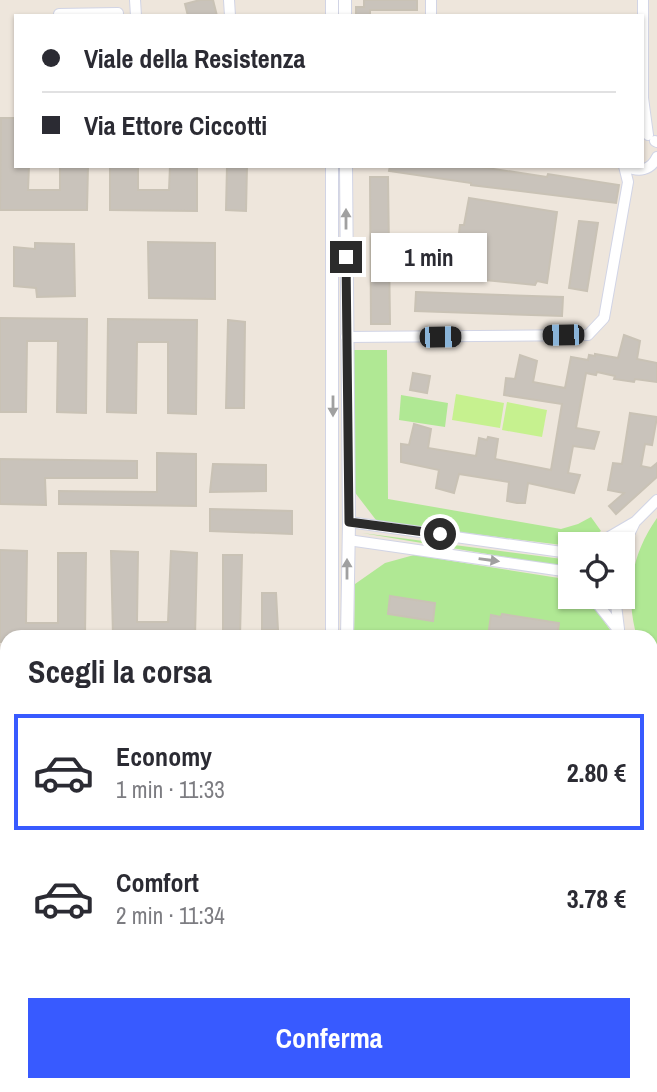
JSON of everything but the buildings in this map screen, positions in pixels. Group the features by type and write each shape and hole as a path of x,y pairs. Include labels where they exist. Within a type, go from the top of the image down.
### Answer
{"street":[{"path":"644,103 652,139"},
{"path":"628,182 656,161"},
{"path":"332,168 332,630"},
{"path":"346,168 349,522 347,630"},
{"path":"346,337 588,335 604,318 628,182 625,168"},
{"path":"630,168 642,170"},
{"path":"618,532 635,522 657,500"},
{"path":"333,530 349,522 558,551"},
{"path":"630,532 635,522"},
{"path":"333,530 348,540 558,569"},
{"path":"601,609 618,630"},
{"path":"617,609 620,630"}],"green space":[{"path":"354,350 387,350 388,499 561,529 591,517 601,531 558,532 558,544 386,523 376,520 353,490"},
{"path":"456,394 504,403 500,428 452,420"},
{"path":"401,395 448,403 445,427 399,420"},
{"path":"507,402 547,410 542,437 502,430"},
{"path":"657,518 657,630 635,630 633,621 635,566 641,546"},
{"path":"362,533 558,558 558,566"},
{"path":"414,555 558,578 558,609 595,609 610,630 354,630 355,584 385,563"}],"route":[{"path":"346,257 349,522 440,534"}]}
